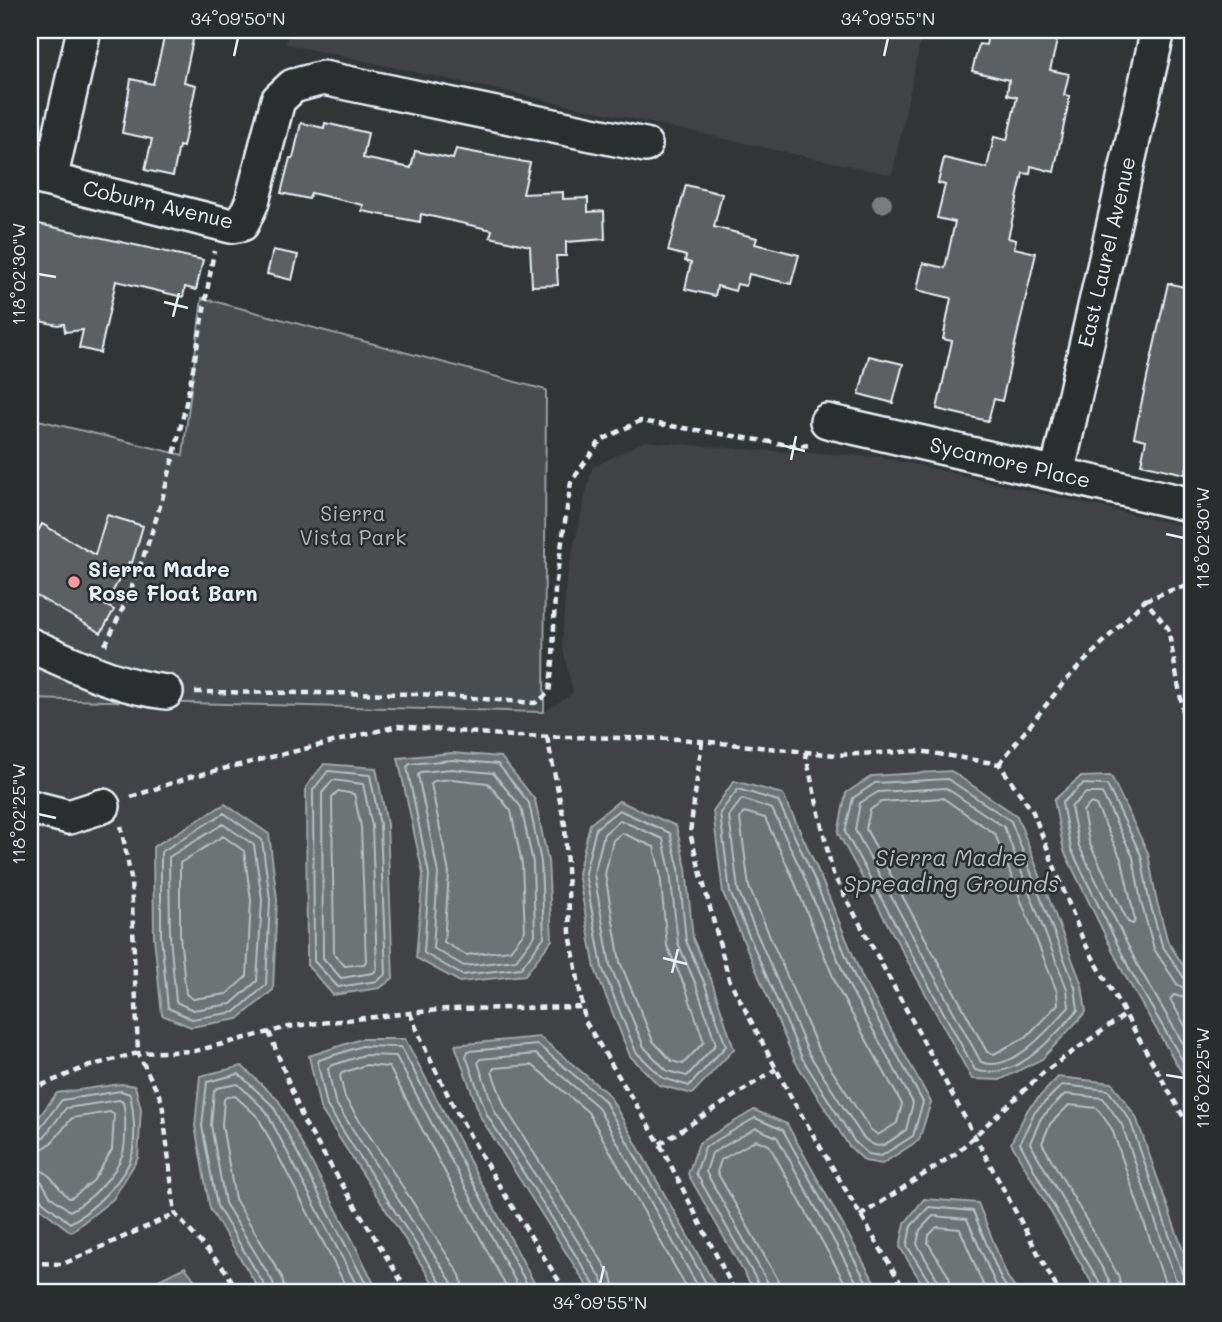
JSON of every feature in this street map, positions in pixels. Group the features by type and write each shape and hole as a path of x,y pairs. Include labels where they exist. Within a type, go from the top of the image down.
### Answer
{"street":[{"path":"40,178 84,30"},
{"name":"East Laurel Avenue","path":"1057,474 1158,30"},
{"name":"Coburn Avenue","path":"40,178 231,226 242,224 252,202 278,100 293,86 323,78 645,145"},
{"name":"Sycamore Place","path":"827,421 1192,506"},
{"path":"30,645 118,683 166,692"},
{"path":"30,807 69,817 110,804"}],"path":[{"path":"91,672 113,629 158,518 178,443 219,222"},
{"path":"166,692 421,694 536,703 549,693 553,662 555,588 571,482 600,441 640,421 796,446 821,444 827,421"},
{"path":"999,764 1066,680 1145,600 1177,588 1192,586"},
{"path":"1145,600 1168,628 1192,760"},
{"path":"239,1292 225,1270 175,1214 162,1101 138,1054 131,877 110,804 190,777 398,726 513,736 702,741 836,755 920,751 999,764 1033,812 1083,940 1192,1132"},
{"path":"547,737 565,825 570,933 585,1021 660,1144 735,1292"},
{"path":"702,741 690,833 729,979 776,1069 906,1292"},
{"path":"805,752 833,874 1059,1292"},
{"path":"30,1090 86,1067 138,1054 195,1051 293,1026 447,1009 583,1007"},
{"path":"410,1013 423,1044 488,1169 566,1292"},
{"path":"860,1216 955,1154 1044,1072 1126,1014"},
{"path":"268,1032 304,1122 408,1292"},
{"path":"660,1144 776,1069"},
{"path":"30,1263 63,1264 175,1214"}],"shaded area":[{"path":"289,30 923,30 892,175 286,44"},
{"path":"644,441 882,457 1192,528 1192,1292 30,1292 30,699 544,712 573,693 562,644 566,580 592,468"}],"green space":[{"name":"Sierra Vista Park","path":"202,298 546,390 544,712 30,699 30,418 183,455"}],"water":[{"path":"452,753 501,757 535,800 548,861 552,940 525,975 460,982 416,958 423,874 398,758"},
{"path":"324,764 376,768 387,824 393,978 380,988 333,995 307,965 306,787"},
{"name":"Sierra Madre Spreading Grounds","path":"951,771 1017,816 1082,985 1086,1012 1042,1059 1000,1080 972,1079 838,833 846,793 872,776"},
{"name":"Sierra Madre Spreading Grounds","path":"1111,776 1148,853 1168,942 1192,979 1192,1090 1124,974 1064,851 1054,800 1080,777"},
{"name":"Sierra Madre Spreading Grounds","path":"734,781 783,794 862,977 931,1102 919,1140 882,1164 865,1161 849,1146 795,1061 723,893 713,811"},
{"path":"619,801 676,826 686,868 693,939 711,979 734,1049 692,1094 659,1085 630,1056 595,969 578,873 590,824"},
{"path":"225,804 269,834 277,899 273,990 238,1019 191,1027 162,1015 154,937 153,847"},
{"path":"540,1037 609,1095 719,1292 591,1292 481,1118 455,1045"},
{"path":"361,1039 405,1039 539,1292 439,1292 320,1108 309,1056"},
{"path":"242,1066 279,1101 378,1292 261,1292 210,1209 195,1126 200,1076"},
{"path":"1058,1077 1112,1083 1136,1117 1187,1262 1192,1292 1097,1292 1011,1143 1028,1109"},
{"path":"121,1084 135,1086 141,1109 138,1158 113,1199 71,1232 35,1204 30,1174 30,1129 57,1093"},
{"path":"754,1110 787,1124 880,1292 755,1292 688,1174 699,1143"},
{"path":"924,1199 978,1203 1007,1276 1017,1292 927,1292 900,1247 905,1223"},
{"path":"185,1267 204,1292 134,1292"}],"building":[{"path":"166,30 195,30 184,82 196,85 183,147 179,146 173,176 145,170 152,139 122,133 131,79 153,84"},
{"path":"989,30 1054,30 1052,38 1057,41 1050,70 1069,74 1064,95 1070,96 1054,172 1031,166 1030,174 1023,173 1008,238 1016,240 1014,248 1036,253 1002,401 994,399 988,421 937,409 952,341 943,339 951,298 917,290 923,263 945,268 955,222 937,218 945,185 938,183 944,158 987,168 994,137 1007,140 1017,97 1007,95 1009,80 972,71 979,44 986,45"},
{"path":"301,123 324,128 325,123 368,133 363,158 411,168 415,151 453,159 456,149 530,163 523,194 563,192 563,199 588,198 588,212 604,211 605,239 566,242 566,256 556,256 558,285 532,286 530,246 490,237 492,230 421,214 420,222 362,211 363,205 311,193 309,199 281,193"},
{"path":"686,185 722,194 714,227 757,238 755,244 799,255 791,284 749,274 746,286 737,284 735,291 717,286 715,296 685,289 691,263 685,261 686,256 668,251"},
{"path":"30,222 203,260 196,290 185,287 183,297 116,281 100,353 79,348 83,330 65,332 64,324 30,319"},
{"path":"273,250 298,255 292,280 267,274"},
{"path":"1168,283 1192,289 1192,447 1185,474 1141,464 1146,440 1134,437"},
{"path":"869,356 903,364 893,403 859,394"},
{"name":"Sierra Madre Rose Float Barn","path":"107,515 143,526 132,563 129,562 105,605 114,610 101,633 30,592 30,546 42,524 95,555"}],"place":[{"name":"Sierra Madre Rose Float Barn","path":"74,582"}]}
